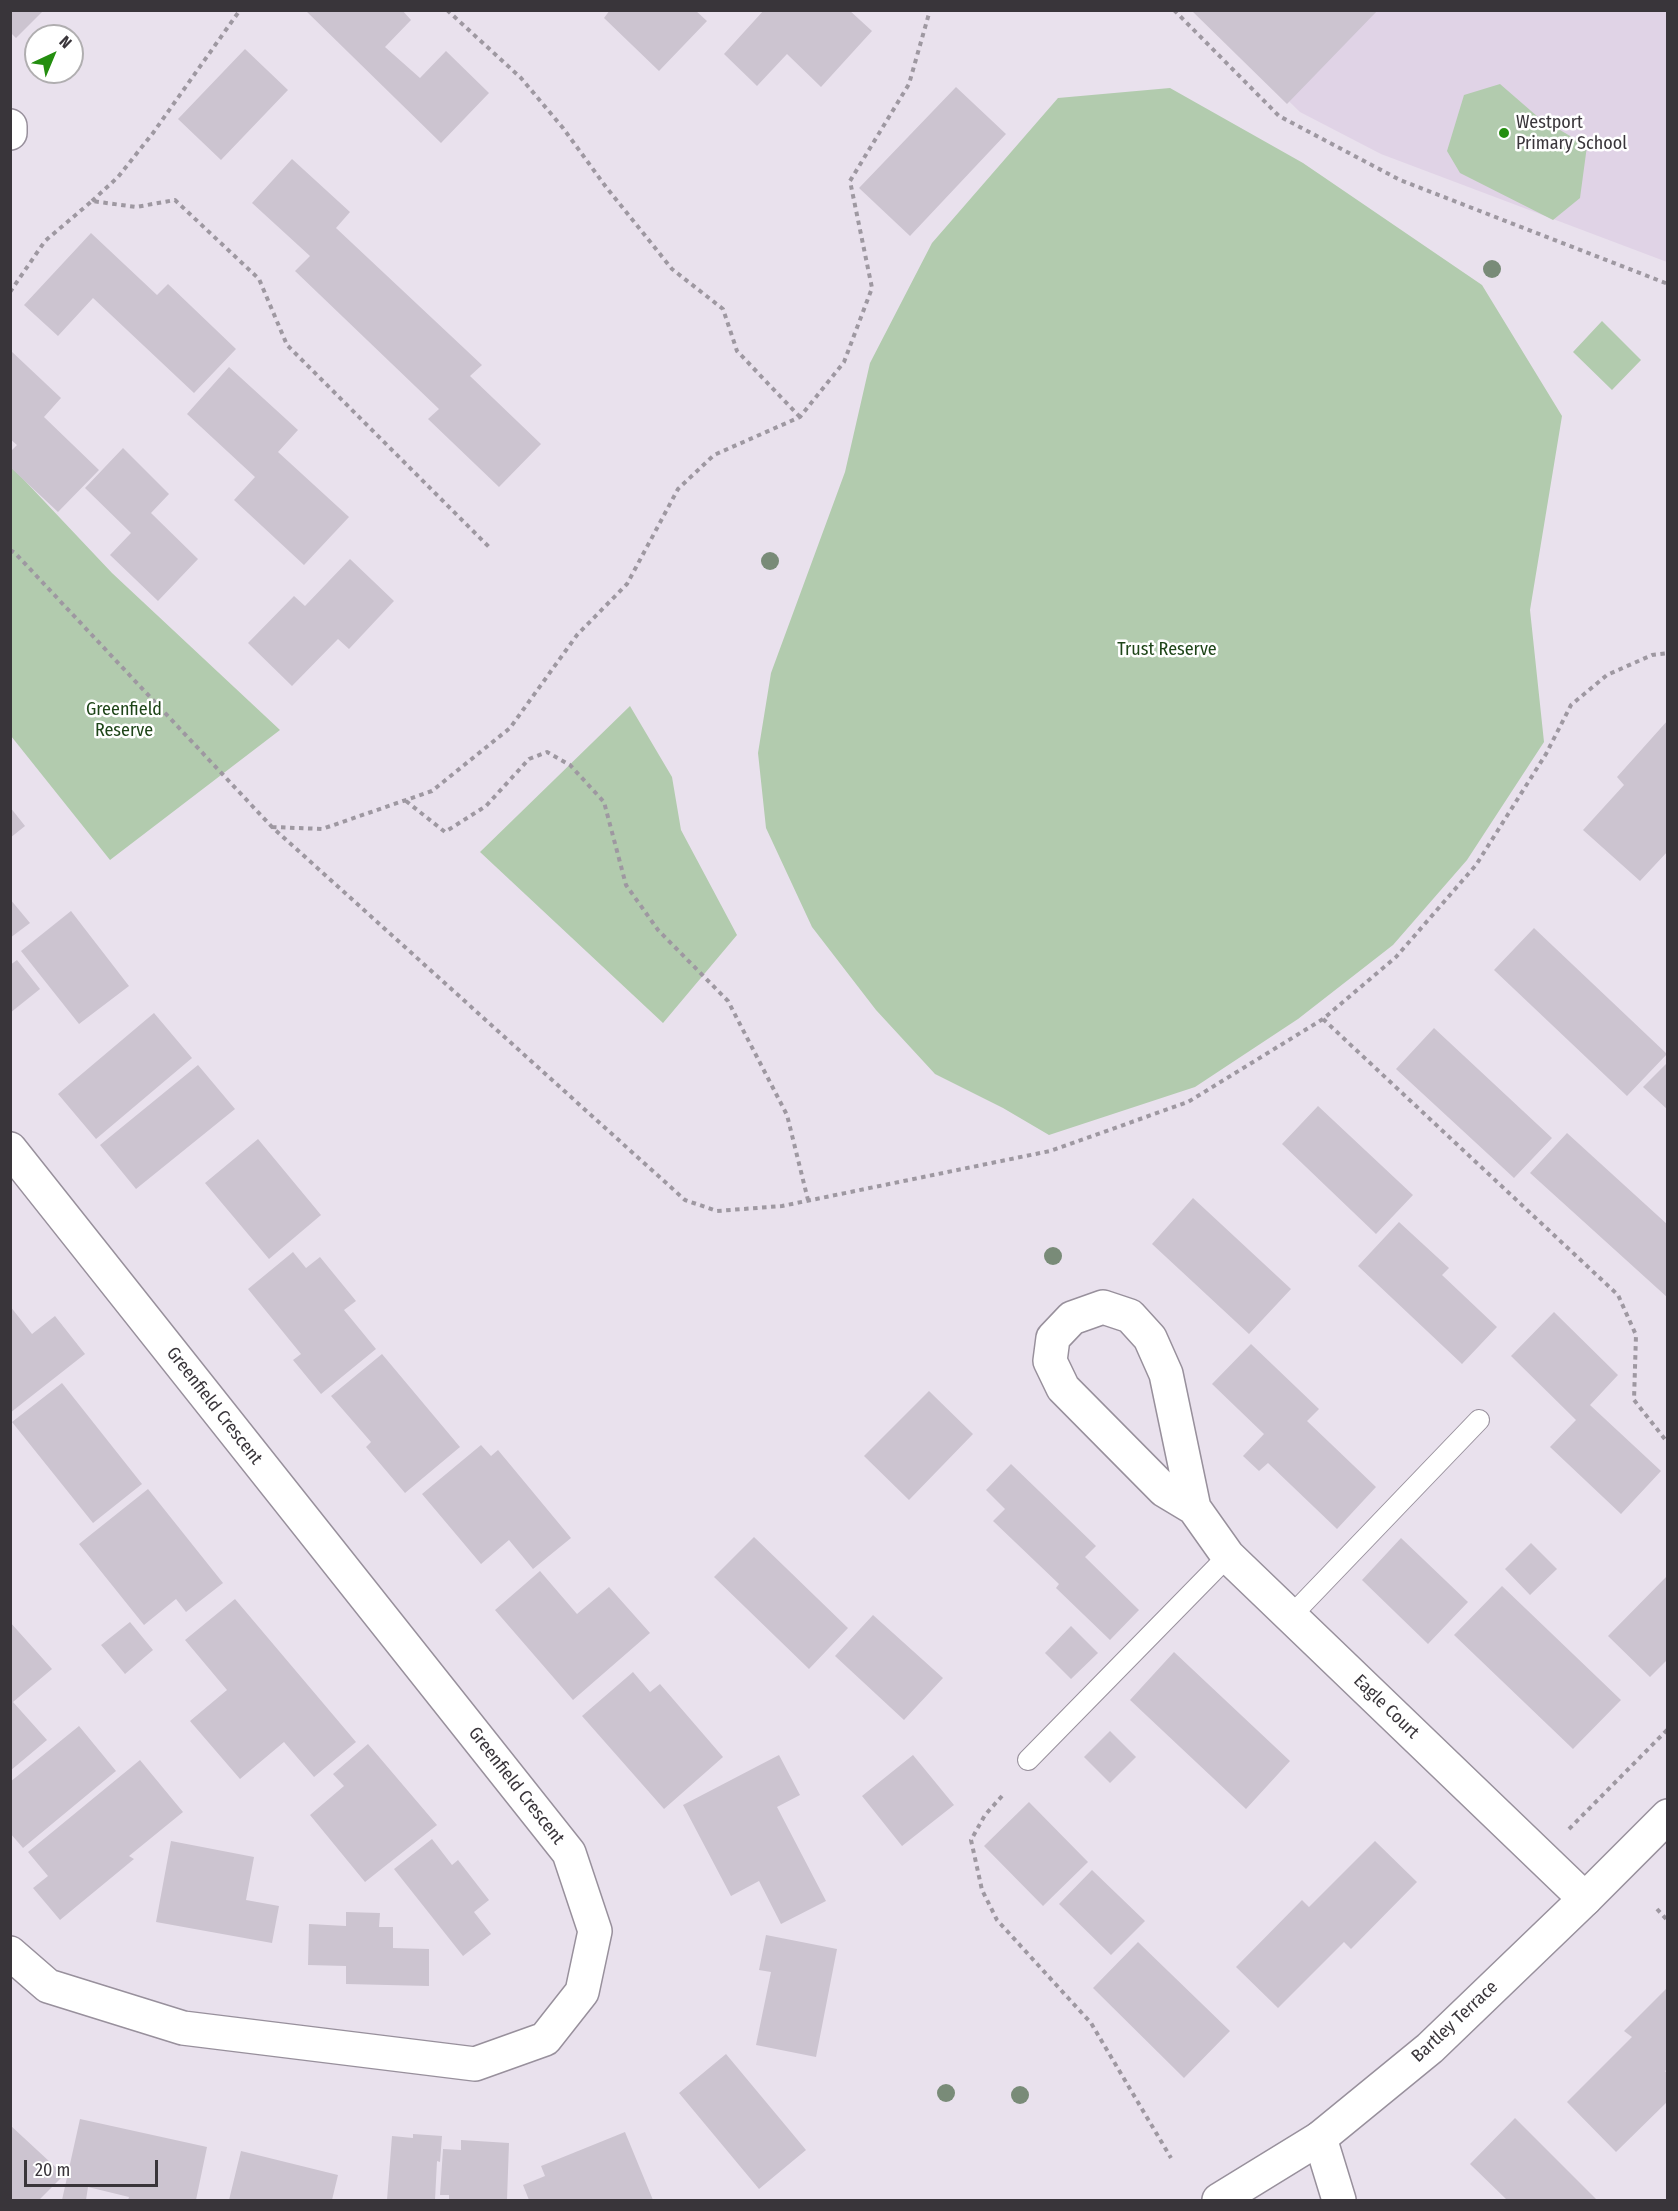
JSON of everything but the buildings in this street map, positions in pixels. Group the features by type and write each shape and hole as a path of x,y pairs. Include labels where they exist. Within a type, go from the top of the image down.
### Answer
{"street":[{"path":"10,126 10,133"},
{"name":"Greenfield Crescent","path":"10,1149 569,1853 595,1931 582,1992 545,2039 475,2064 183,2028 48,1986 10,1953"},
{"name":"Eagle Court","path":"1194,1508 1164,1490 1064,1388 1050,1361 1053,1338 1072,1318 1103,1307 1130,1316 1150,1338 1166,1374 1194,1508 1227,1556 1585,1899"},
{"name":"Bartley Terrace","path":"1219,2200 1320,2138 1430,2048 1668,1816"},
{"path":"1320,2138 1339,2200"}],"lane":[{"path":"1290,1616 1479,1420"},
{"path":"1028,1760 1227,1556"}],"path":[{"path":"10,292 45,241 118,177 153,133 240,10"},
{"path":"447,10 521,78 563,128 606,187 672,269 723,309 737,351 800,417"},
{"path":"272,827 322,829 432,791 510,728 577,635 627,584 678,489 714,455 800,417 844,362 872,288 850,181 909,84 930,10"},
{"path":"1174,10 1279,116 1400,180 1668,284"},
{"path":"92,201 136,207 175,200 259,279 287,345 491,549"},
{"path":"10,550 272,827 685,1200 717,1211 782,1206 1050,1151 1188,1102 1323,1019 1396,957 1476,865 1546,754 1571,705 1607,675 1652,655 1668,653"},
{"path":"405,800 445,832 486,806 529,759 548,752 570,765 604,802 626,885 658,930 728,1001 787,1115 808,1200"},
{"path":"1323,1019 1618,1295 1636,1335 1634,1400 1668,1443"},
{"path":"1541,1857 1668,1729"},
{"path":"1002,1796 985,1815 971,1840 982,1890 997,1920 1091,2023 1171,2158"},
{"path":"1657,1909 1668,1922"}],"shaded area":[{"name":"Westport Primary School","path":"1196,11 1667,11 1667,262 1381,154 1300,112"}],"green space":[{"path":"1500,84 1538,117 1587,146 1580,198 1553,220 1460,173 1447,151 1464,95"},
{"name":"Trust Reserve","path":"1170,88 1303,163 1482,285 1562,416 1530,610 1544,742 1467,860 1393,945 1298,1019 1195,1087 1049,1135 1003,1108 935,1074 876,1010 812,927 766,828 758,753 771,673 845,472 870,363 932,243 1058,98"},
{"path":"1602,321 1641,360 1612,390 1573,352"},
{"name":"Greenfield Reserve","path":"10,465 112,573 280,730 110,860 11,736"},
{"path":"630,706 672,777 681,830 737,935 663,1023 480,852"}],"place":[{"name":"Westport Primary School","path":"1504,133"}]}
